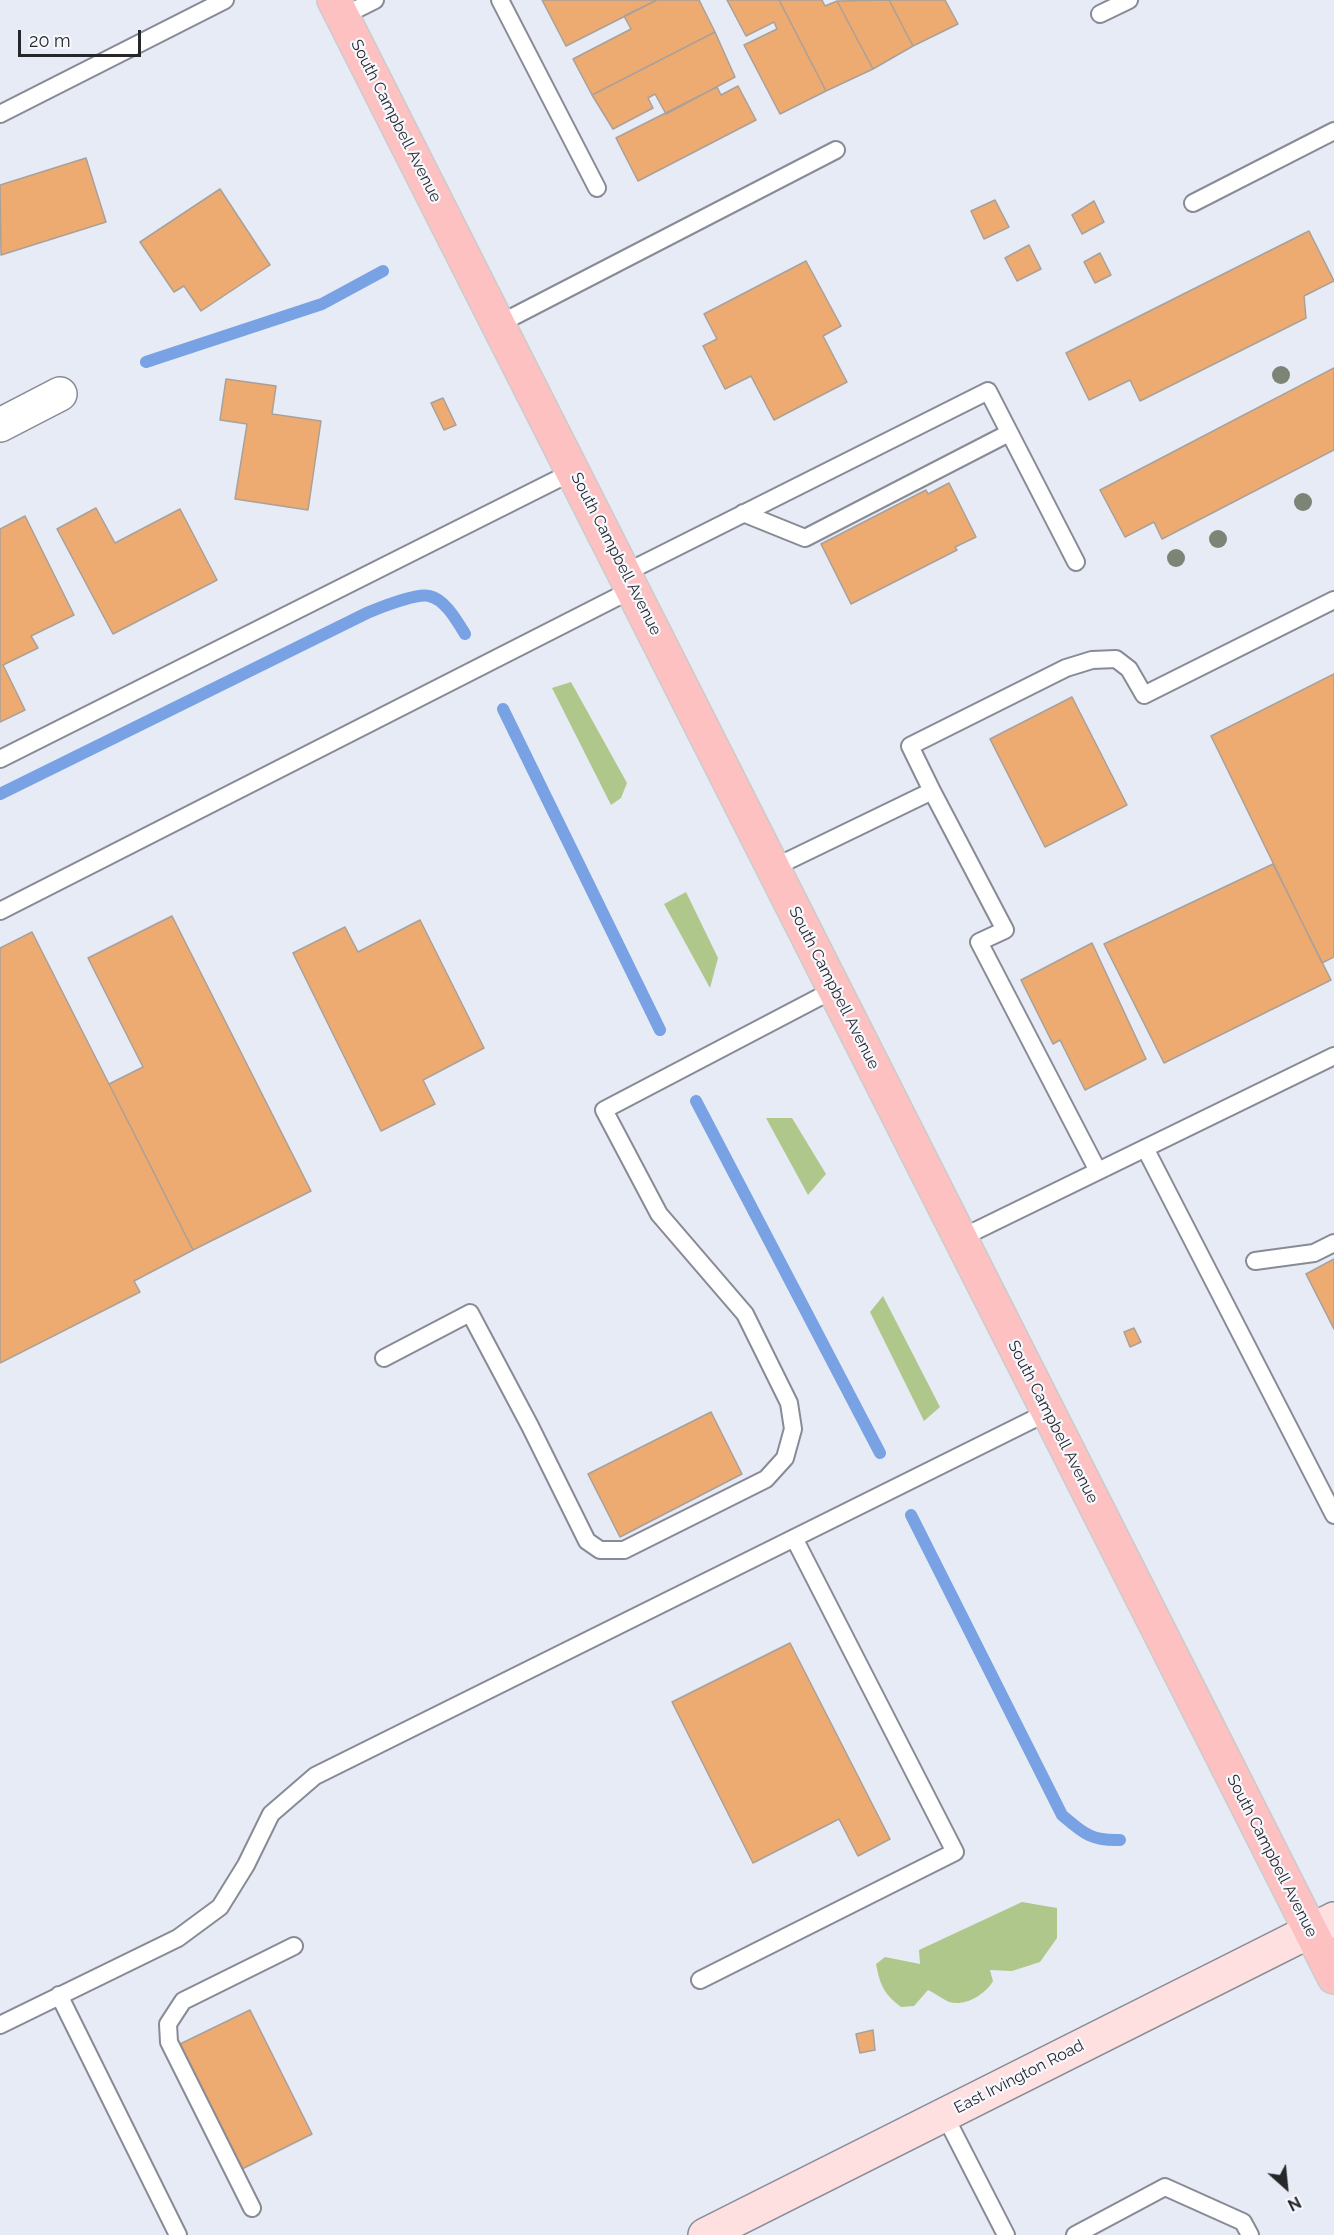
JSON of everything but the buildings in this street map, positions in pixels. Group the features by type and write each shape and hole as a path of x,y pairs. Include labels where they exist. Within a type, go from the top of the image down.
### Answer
{"main road":[{"name":"South Campbell Avenue","path":"338,8 1048,1412 1322,1925 1334,1977"},
{"name":"East Irvington Road","path":"705,2235 1322,1925"}],"street":[{"path":"0,425 60,394"}],"lane":[{"path":"0,114 225,0"},
{"path":"338,8 375,0"},
{"path":"500,0 597,188"},
{"path":"1100,14 1129,0"},
{"path":"1193,203 1334,131"},
{"path":"499,324 836,150"},
{"path":"0,911 629,581 743,513 988,392 1076,562"},
{"path":"743,513 805,538 1010,433"},
{"path":"0,759 574,471"},
{"path":"1098,1171 979,942 1005,930 910,746 1066,668 1092,660 1116,659 1130,669 1144,695 1334,600"},
{"path":"773,868 932,791"},
{"path":"384,1358 470,1313 587,1541 600,1550 624,1550 766,1479 785,1458 793,1429 789,1403 745,1314 659,1214 603,1110 835,989"},
{"path":"961,1238 1334,1056"},
{"path":"1145,1148 1334,1515"},
{"path":"1255,1261 1314,1253 1334,1243"},
{"path":"0,2025 178,1938 220,1906 246,1865 271,1814 315,1776 1048,1412"},
{"path":"700,1980 956,1852 794,1539"},
{"path":"252,2208 169,2043 168,2024 183,2001 294,1946"},
{"path":"59,1995 178,2235"},
{"path":"944,2114 1006,2235"},
{"path":"1075,2235 1164,2187 1243,2222 1250,2235"}],"green space":[{"path":"571,682 627,783 621,798 611,805 552,688"},
{"path":"686,892 718,958 710,988 664,904"},
{"path":"766,1118 792,1118 826,1174 808,1195"},
{"path":"883,1296 940,1407 924,1421 870,1312"},
{"path":"1022,1902 1057,1908 1057,1938 1040,1962 1012,1971 990,1970 993,1981 990,1986 980,1995 962,2003 949,2002 928,1990 914,2006 901,2007 890,1998 881,1983 876,1964 885,1957 920,1964 919,1950"}],"waterway":[{"path":"146,362 322,304 383,271"},
{"path":"0,794 369,612 390,604 408,598 423,596 435,598 450,611 465,634"},
{"path":"503,709 660,1030"},
{"path":"696,1101 880,1453"},
{"path":"911,1515 1062,1815 1088,1835 1120,1840"}]}
